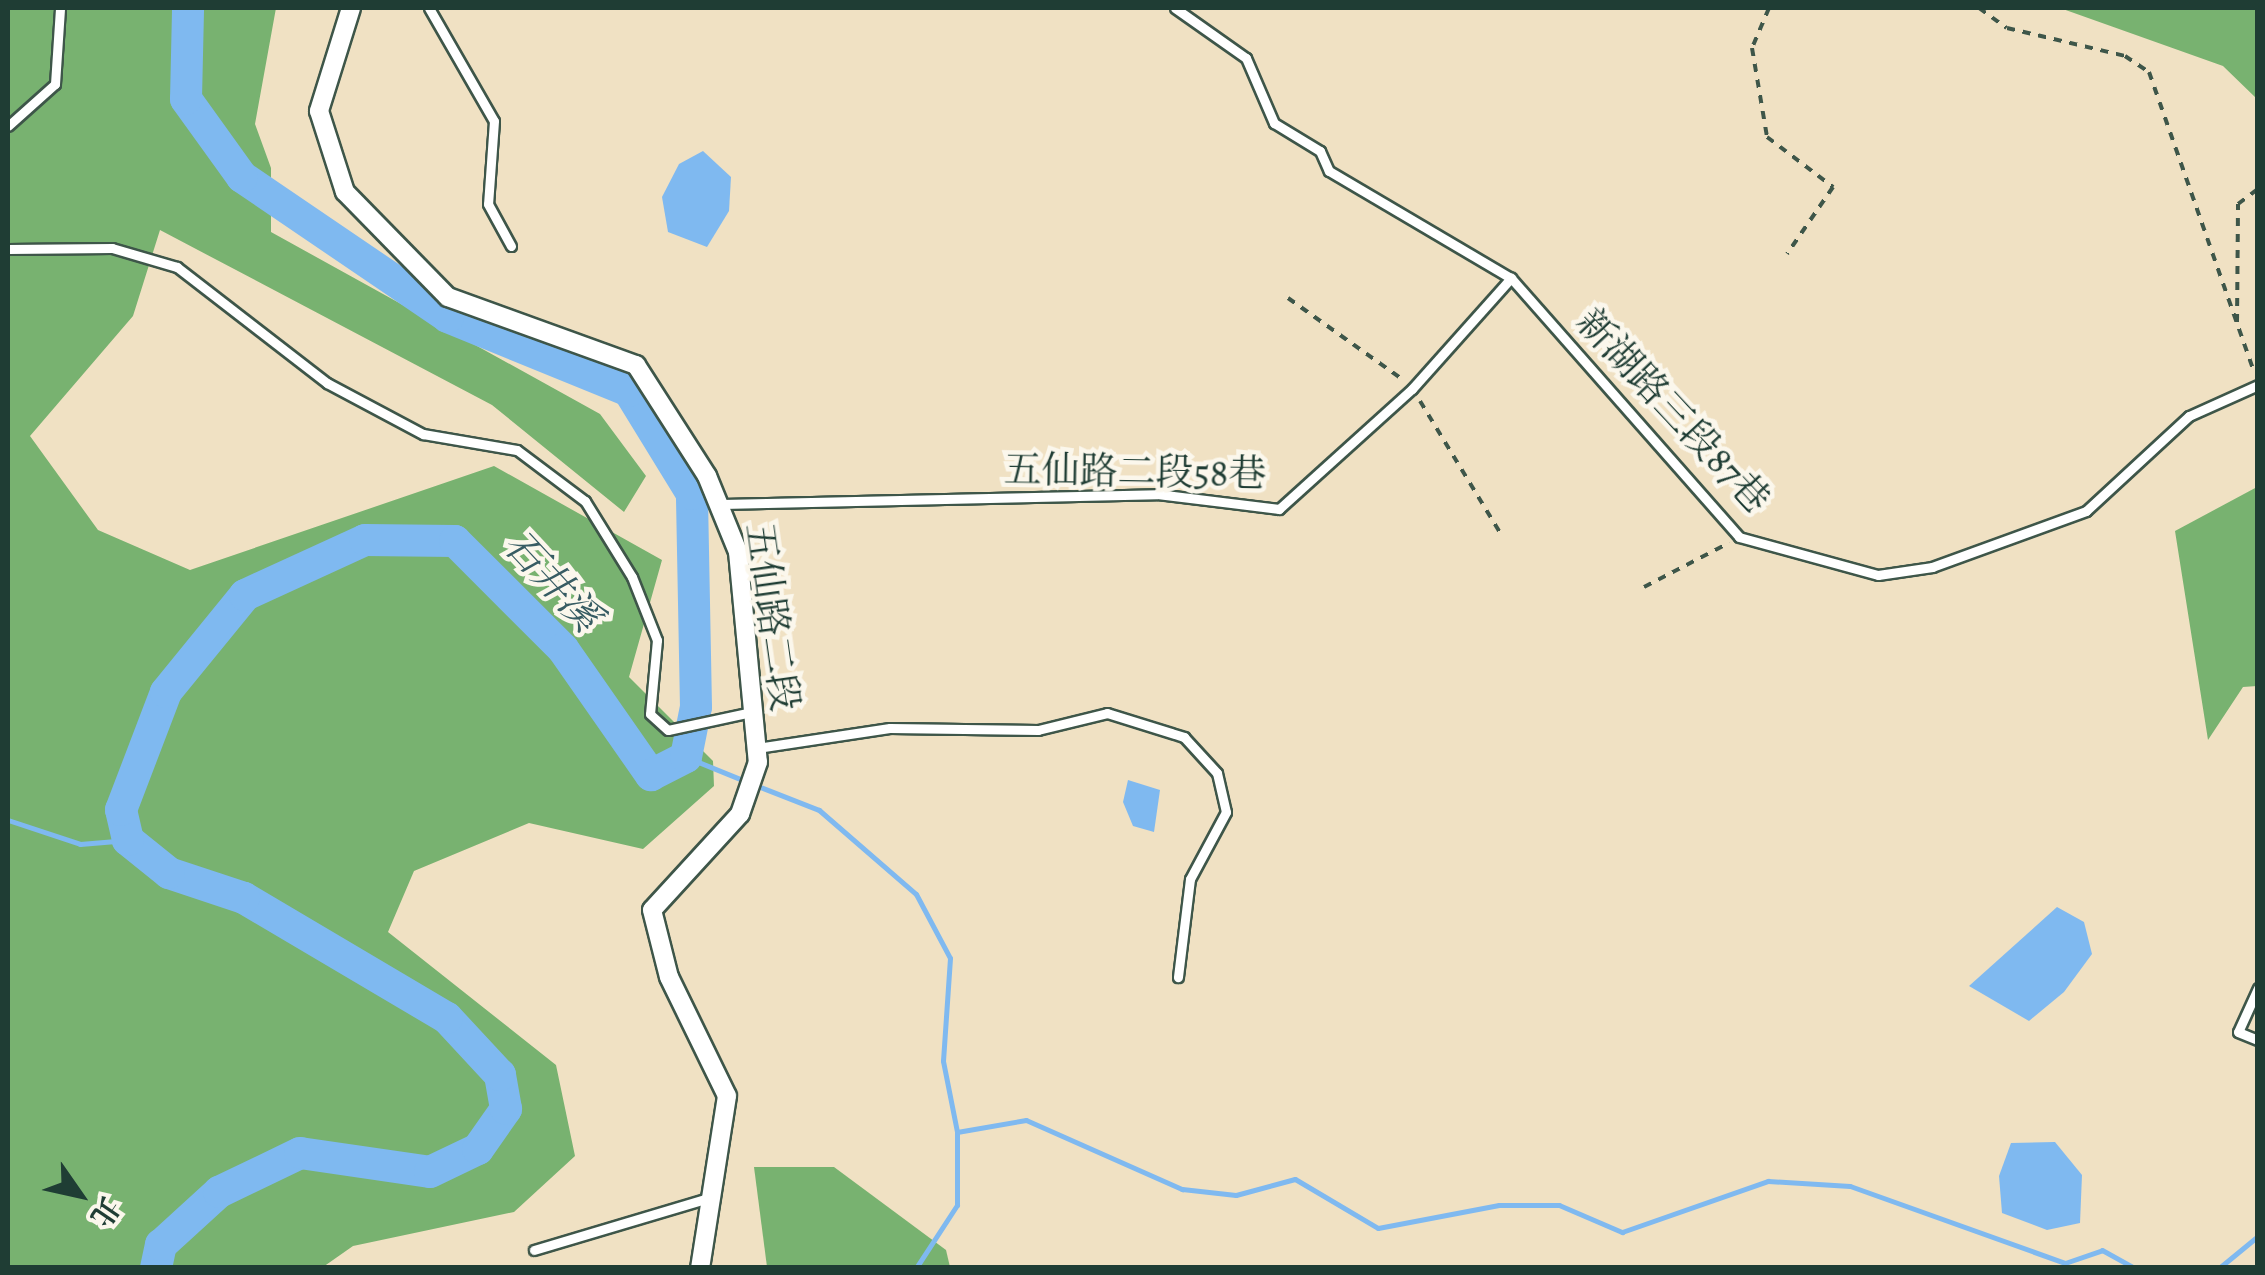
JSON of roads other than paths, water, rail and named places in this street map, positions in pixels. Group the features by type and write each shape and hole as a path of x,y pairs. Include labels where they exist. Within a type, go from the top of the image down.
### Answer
{"street":[{"name":"五仙路二段","path":"350,8 319,111 345,192 448,297 636,365 722,504 738,552 757,755 746,802 652,910 669,977 727,1096 705,1199 700,1268"}],"lane":[{"path":"8,126 55,84 60,8"},
{"path":"429,8 494,121 488,204 511,246"},
{"name":"新湖路三段87巷","path":"1175,8 1246,58 1274,122 1320,151 1329,172 1512,278 1739,537 1878,575 1932,567 2086,511 2189,416 2258,383"},
{"path":"8,249 112,248 176,267 327,383 424,434 518,450 585,500 632,577 658,640 650,714 668,730 752,712"},
{"name":"五仙路二段58巷","path":"722,504 1156,494 1279,509 1412,389 1512,278"},
{"path":"757,755 890,728 1038,730 1107,713 1184,737 1217,773 1226,812 1190,880 1178,977"},
{"path":"2258,988 2238,1032 2258,1040"},
{"path":"534,1250 705,1199"}],"water":[{"path":"703,151 731,177 729,211 707,247 668,232 662,197 679,164"},
{"path":"1128,780 1160,790 1154,832 1133,826 1123,802"},
{"path":"2057,907 2084,922 2092,954 2064,992 2029,1021 1969,986"},
{"path":"2055,1142 2082,1175 2080,1223 2047,1230 2002,1213 1999,1176 2011,1143"}],"waterway":[{"name":"石井溪","path":"156,1268 161,1245 219,1192 300,1153 430,1172 478,1149 506,1109 500,1075 447,1018 244,898 169,873 128,840 121,810 166,692 245,595 365,540 455,541 563,649 651,775 686,757 696,707 692,494 629,391 448,317 242,177 186,99 188,8"},
{"path":"686,757 745,781"},
{"path":"755,785 819,810 916,894 950,958 943,1061 957,1132 957,1205 916,1268"},
{"path":"8,820 80,844 128,840"},
{"path":"957,1132 1026,1120 1182,1189 1236,1195 1295,1179 1378,1228 1499,1205 1559,1205 1622,1232 1768,1181 1850,1186 2065,1263 2102,1250 2135,1268"},
{"path":"2219,1268 2258,1236"}]}
